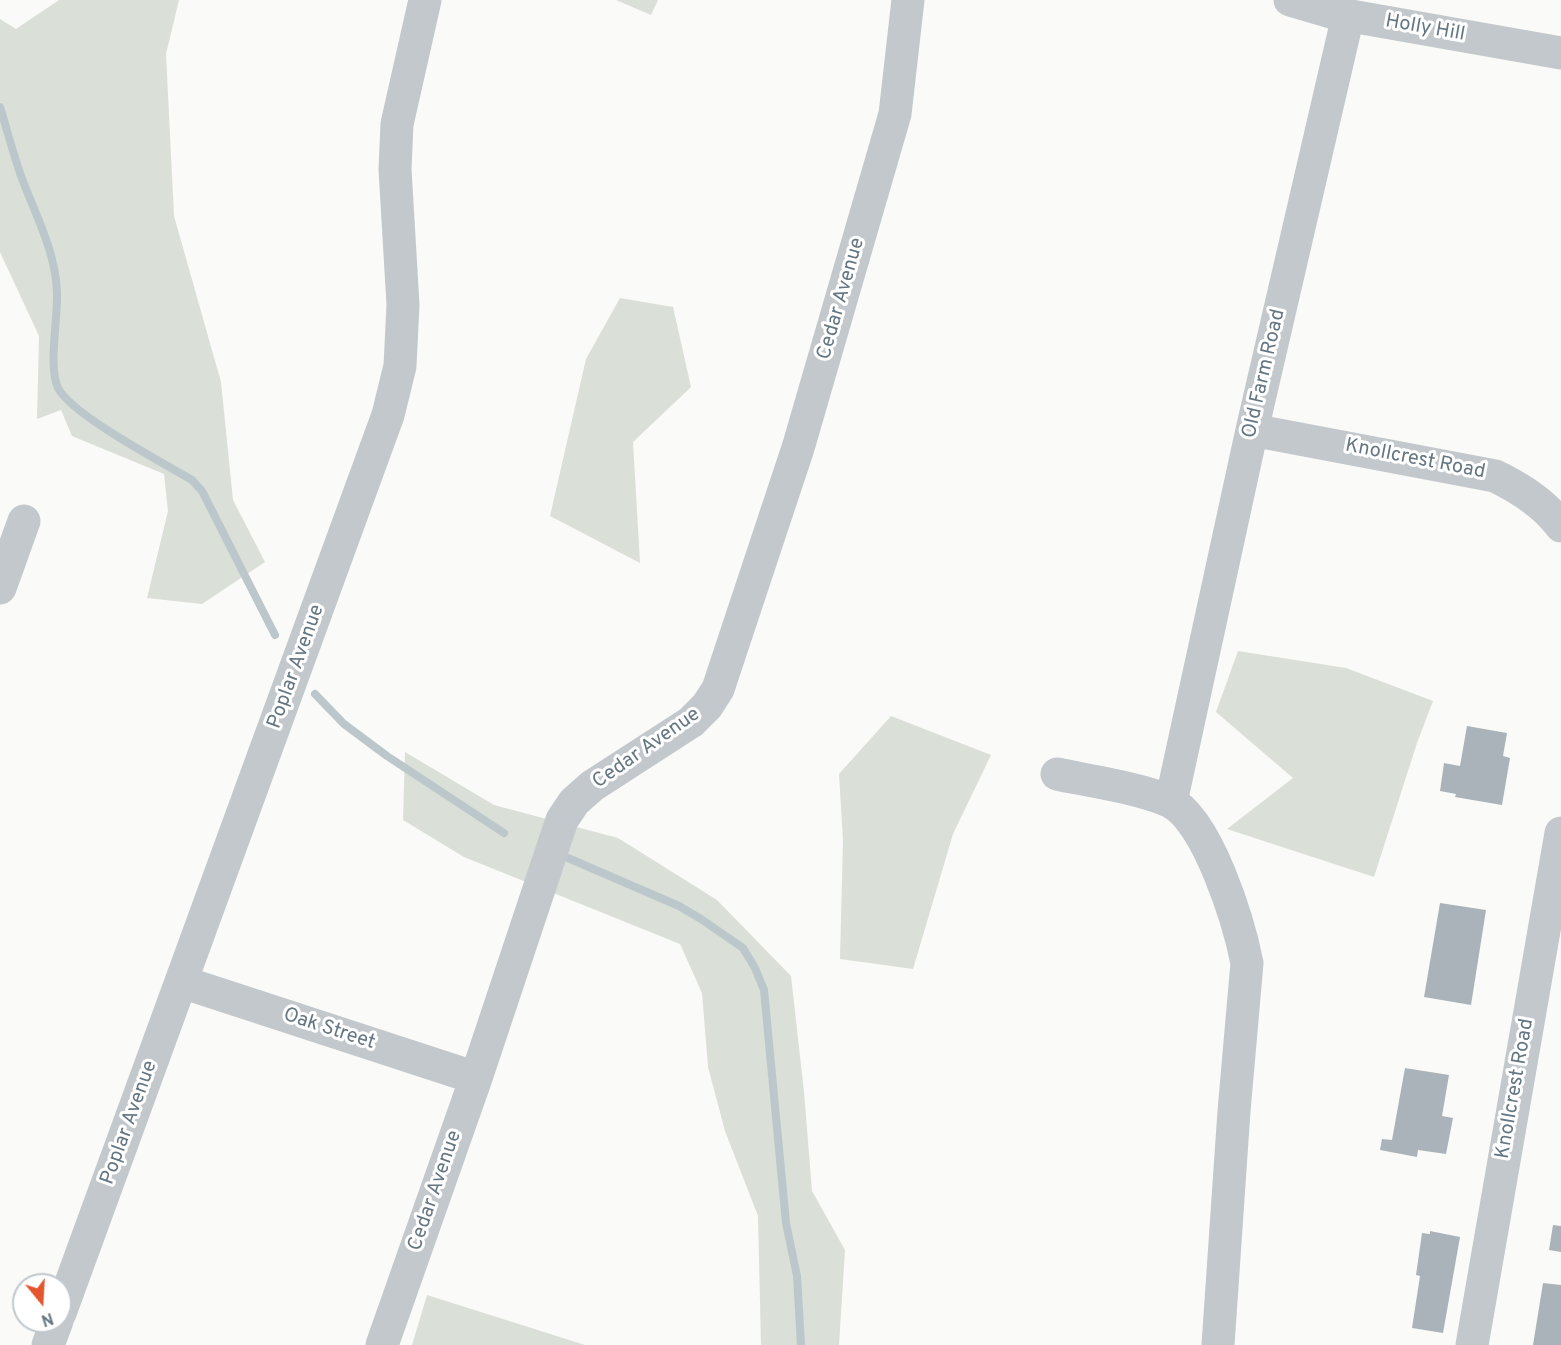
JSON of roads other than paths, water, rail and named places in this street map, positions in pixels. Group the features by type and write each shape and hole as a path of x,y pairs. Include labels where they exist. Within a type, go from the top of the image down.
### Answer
{"street":[{"name":"Poplar Avenue","path":"72,1280 388,415 400,366 403,305 395,168 397,124 425,0"},
{"name":"Cedar Avenue","path":"382,1345 476,1078 562,820 574,801 592,786 690,722 707,706 718,690 798,448 895,114 908,0"},
{"name":"Holly Hill","path":"1290,0 1348,16 1561,53"},
{"name":"Old Farm Road","path":"1171,802 1252,429 1348,16"},
{"name":"Knollcrest Road","path":"1252,429 1495,476 1530,495 1561,526"},
{"path":"0,588 24,521"},
{"path":"1057,774 1151,795 1171,802 1185,814 1196,827 1221,877 1243,942 1247,963 1218,1345"},
{"name":"Knollcrest Road","path":"1472,1345 1561,833"},
{"name":"Oak Street","path":"182,982 476,1078"}],"waterway":[{"path":"0,107 21,176 44,233 53,263 57,293 54,368 58,388 67,399 99,424 192,480 202,491 275,635"},
{"path":"315,694 344,724 387,756 504,833"},
{"path":"568,858 679,906 743,948 755,968 764,990 786,1223 797,1276 801,1345"}]}
